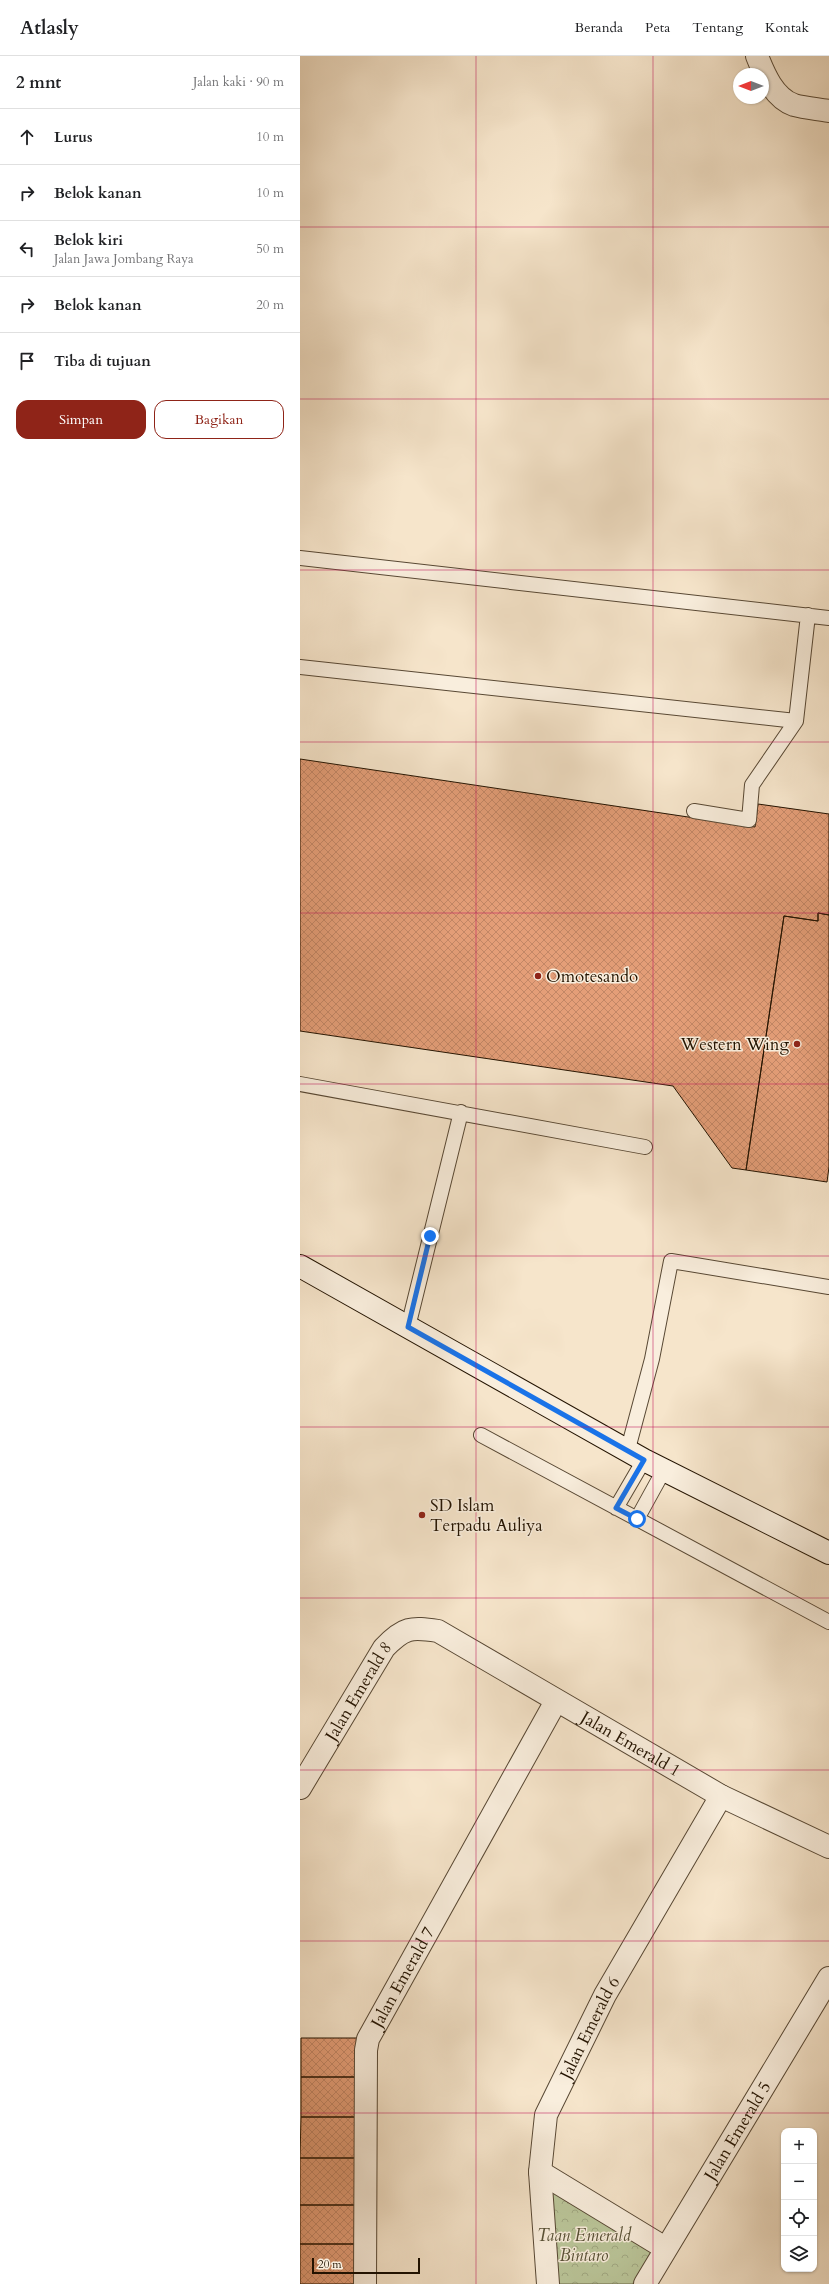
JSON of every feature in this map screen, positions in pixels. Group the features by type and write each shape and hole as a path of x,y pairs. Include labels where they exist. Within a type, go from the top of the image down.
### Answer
{"street":[{"path":"757,56 765,76 777,93 793,105 829,110"},
{"path":"300,1266 664,1470 829,1553"},
{"name":"Jalan Emerald 8","path":"300,1788 384,1648 399,1632 419,1628 438,1631"},
{"name":"Jalan Emerald 1","path":"438,1631 721,1796 829,1847"},
{"name":"Jalan Emerald 7","path":"366,2284 366,2050 368,2039 556,1701"},
{"name":"Jalan Emerald 6","path":"548,2284 540,2172 546,2115 605,1995 721,1796"},
{"name":"Jalan Emerald 5","path":"646,2284 665,2248 829,1978"},
{"path":"540,2172 665,2248"}],"lane":[{"path":"300,558 829,618"},
{"path":"694,811 749,820 752,785 796,721 808,615"},
{"path":"300,667 796,721"},
{"path":"300,1084 461,1112 645,1147"},
{"path":"408,1327 461,1112"},
{"path":"616,1508 636,1454 652,1359 671,1261 829,1287"},
{"path":"481,1435 829,1622"},
{"path":"637,1519 664,1470"}],"green space":[{"name":"Taan Emerald Bintaro","path":"540,2172 665,2248 645,2284 548,2284"}],"building":[{"name":"Omotesando","path":"300,759 755,827 758,804 829,814 829,915 818,913 818,921 784,916 746,1170 732,1168 673,1086 300,1031"},
{"name":"Western Wing","path":"818,913 829,915 829,1167 827,1182 746,1170 784,916 818,921"},
{"path":"301,2038 359,2038 359,2077 301,2077"},
{"path":"301,2077 359,2077 358,2117 301,2117"},
{"path":"301,2117 358,2117 358,2158 300,2158"},
{"path":"300,2158 358,2158 358,2205 300,2205"},
{"path":"300,2205 358,2205 358,2244 300,2244"},
{"path":"300,2244 358,2244 358,2284 300,2284"}],"place":[{"name":"Omotesando","path":"538,976"},
{"name":"Western Wing","path":"797,1044"},
{"name":"SD Islam Terpadu Auliya","path":"422,1515"}],"route":[{"path":"430,1236 408,1327 628,1449 644,1460 616,1508 637,1519"}]}
